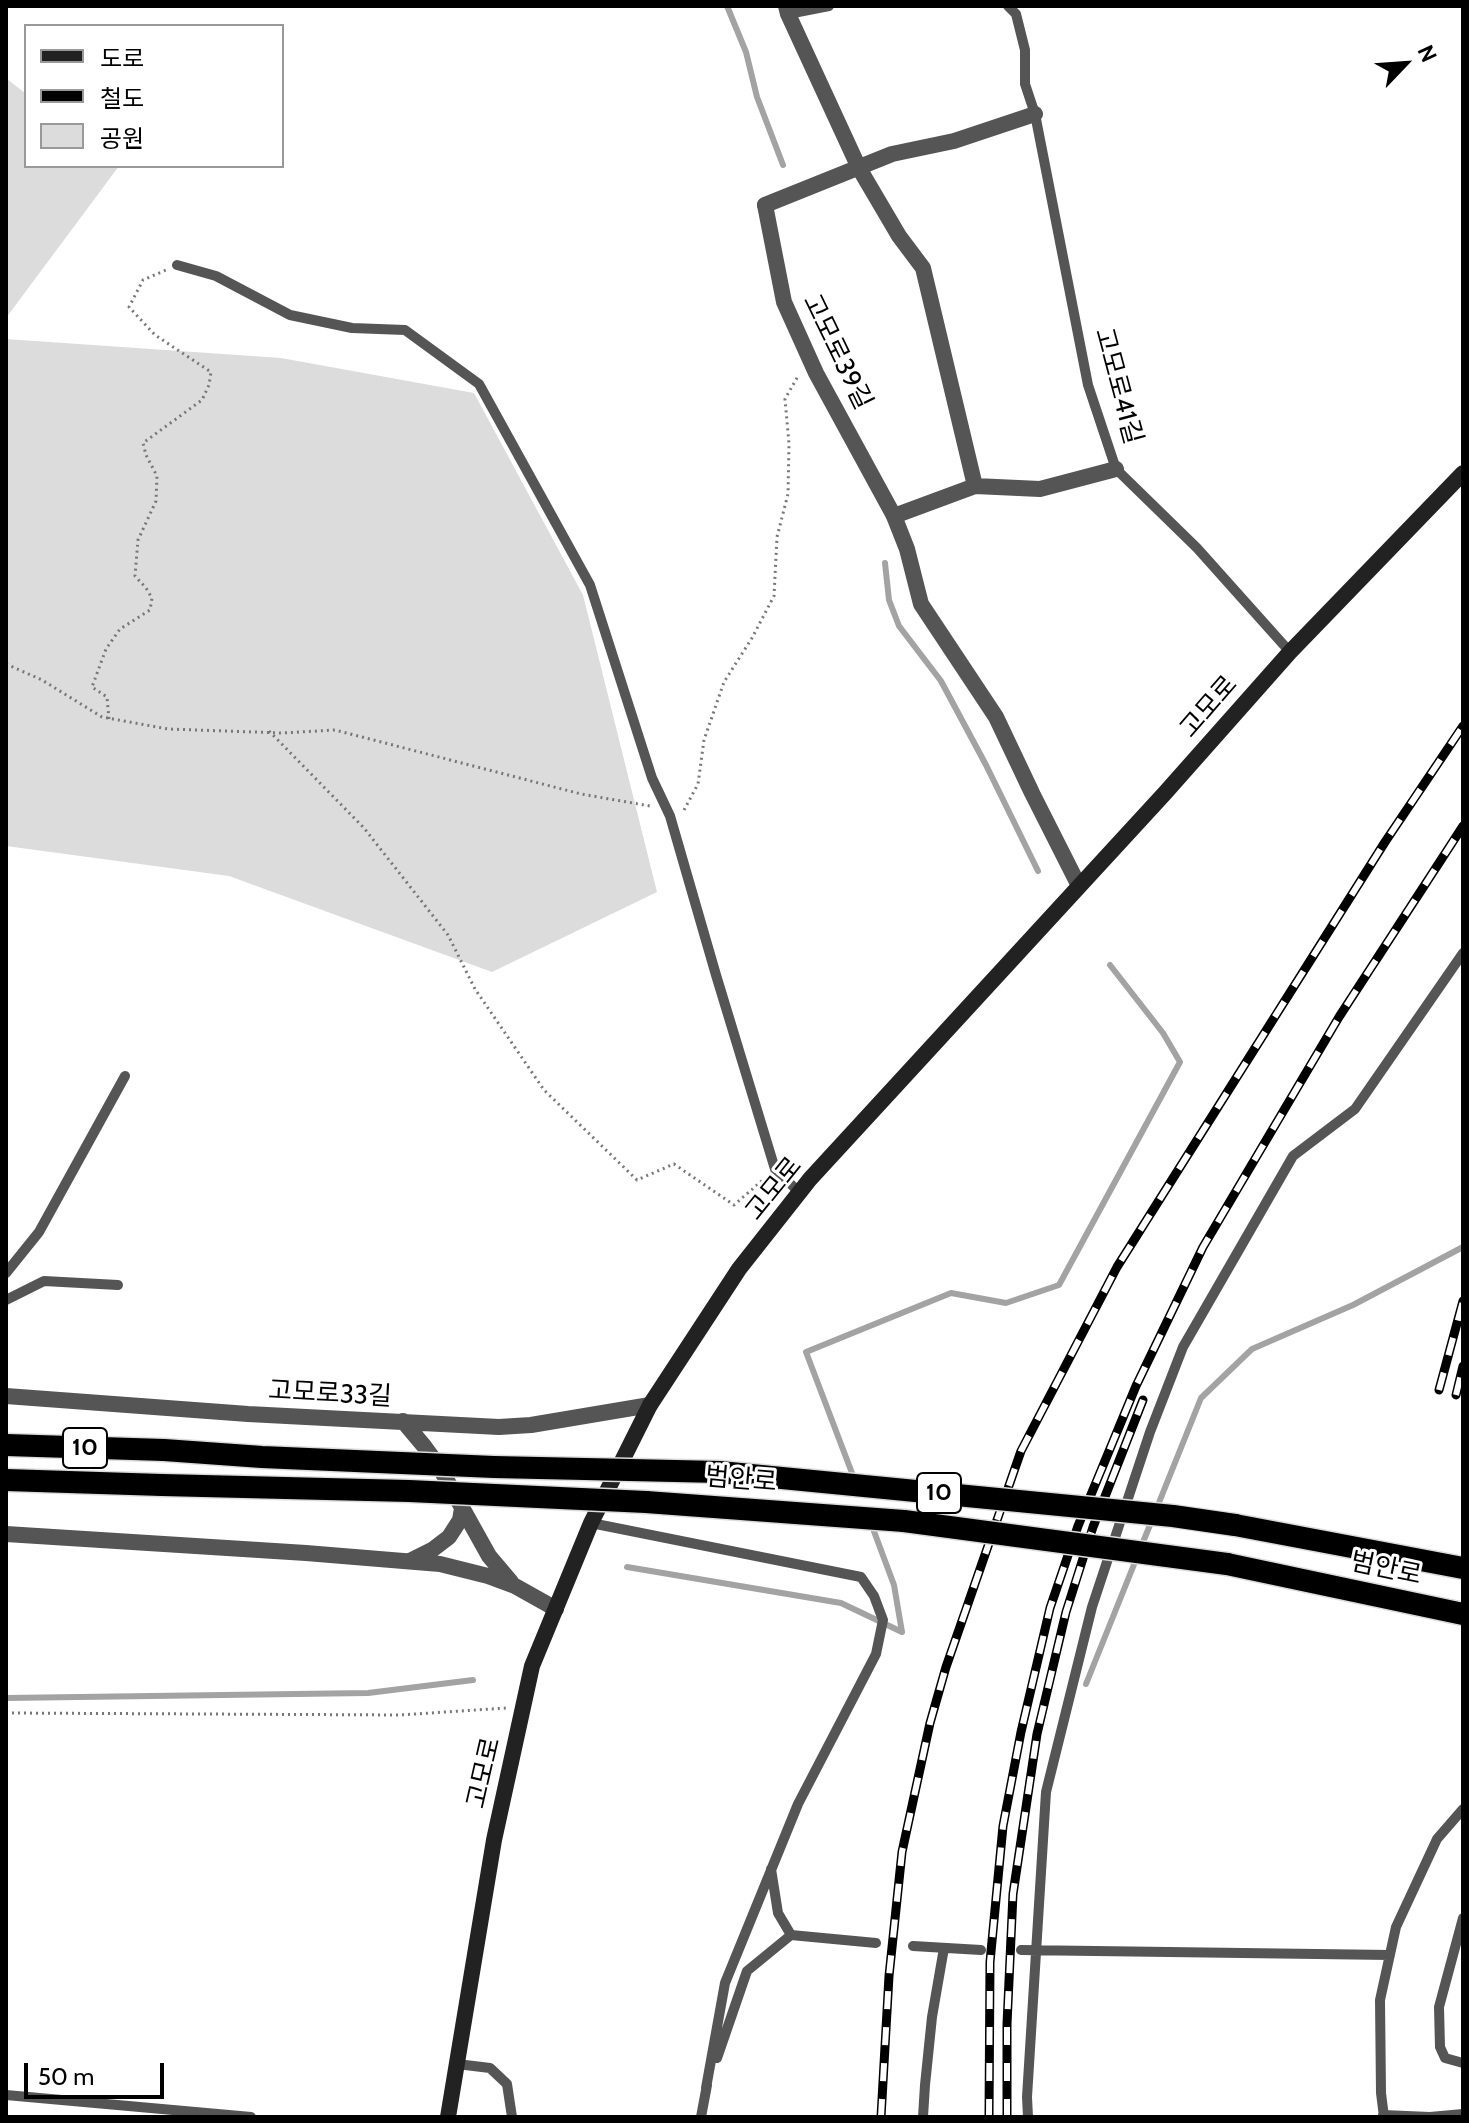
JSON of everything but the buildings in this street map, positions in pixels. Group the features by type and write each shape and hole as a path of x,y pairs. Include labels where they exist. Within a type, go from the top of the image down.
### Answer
{"highway":[{"name":"범안로","path":"6,1445 494,1467 720,1472 1173,1516 1463,1568"},
{"name":"범안로","path":"6,1480 409,1491 669,1503 904,1521 1227,1564 1463,1614"}],"main road":[{"name":"고모로","path":"448,2117 494,1840 532,1666 591,1523 650,1405 739,1269 800,1193 1290,652 1463,473"}],"street":[{"path":"787,10 859,168 899,236 923,268 975,486"},
{"path":"859,168 892,154 954,141 1035,114"},
{"name":"고모로39길","path":"859,168 765,205 784,302 816,373 894,516 907,549 921,604 996,717 1079,886"},
{"path":"894,516 975,486 1040,489 1116,469"},
{"name":"고모로33길","path":"6,1396 248,1414 499,1427 531,1425 650,1405"},
{"path":"403,1421 440,1468 489,1556 515,1586"},
{"path":"409,1561 432,1550 449,1537 460,1520 462,1508"},
{"path":"6,1534 440,1564 515,1586 556,1609"}],"lane":[{"path":"787,10 829,6"},
{"name":"고모로41길","path":"1008,6 1016,14 1025,50 1025,84 1035,114 1088,385 1116,469 1197,548 1290,652"},
{"path":"177,265 216,276 290,315 352,328 405,330 479,384 590,585 652,778 667,809 775,1169 800,1193"},
{"path":"1028,2117 1046,1792 1092,1607 1150,1432 1183,1347 1293,1156 1355,1109 1463,953"},
{"path":"6,1273 39,1232 125,1076"},
{"path":"6,1300 44,1281 118,1285"},
{"path":"591,1523 861,1577 874,1596 883,1620 876,1654 798,1804 725,1983 701,2117"},
{"path":"1463,1809 1437,1839 1396,1927 1380,2000 1384,2116 1463,2114"},
{"path":"771,1867 778,1913 791,1935"},
{"path":"1463,1918 1439,2007 1440,2047 1445,2058 1463,2063"},
{"path":"706,2088 747,1971 791,1935 876,1943"},
{"path":"913,1946 981,1950"},
{"path":"923,2117 932,2017 944,1948"},
{"path":"1021,1950 1390,1955"},
{"path":"457,2064 490,2068 507,2084 512,2117"},
{"path":"6,2095 117,2111 251,2117"}],"path":[{"path":"109,719 107,697 92,687 106,649 120,629 150,610 152,598 135,576 138,540 156,501 157,476 143,443 202,400 211,372 155,335 129,307 143,280 177,265"},
{"path":"6,664 42,680 109,719 168,729 282,733 335,730 581,794 667,809 681,816 698,784 704,740 724,682 774,596 777,537 788,494 789,444 785,399 798,376 816,373"},
{"path":"269,731 364,828 448,935 475,989 544,1090 637,1180 674,1164 734,1205 775,1169"},
{"path":"6,1713 400,1715 523,1708"}],"green space":[{"path":"6,78 24,92 24,168 118,168 6,318"},
{"path":"6,339 281,358 474,393 583,595 657,892 492,972 229,876 6,846"}],"waterway":[{"path":"727,6 746,52 757,97 783,165"},
{"path":"885,563 889,600 899,626 941,681 1038,871"},
{"path":"855,1481 806,1352 951,1293 1006,1303 1059,1285 1180,1062 1163,1033 1110,965"},
{"path":"1156,1510 1201,1398 1252,1349 1353,1305 1463,1247"},
{"path":"1141,1547 1152,1520"},
{"path":"872,1526 894,1585 902,1632"},
{"path":"1086,1684 1137,1557"},
{"path":"627,1567 841,1603 902,1632"},
{"path":"6,1698 368,1693 473,1680"}],"railway":[{"path":"881,2117 889,1976 902,1852 930,1723 946,1667 1021,1451 1117,1267 1385,842 1463,726"},
{"path":"989,2117 990,1962 1003,1826 1050,1608 1078,1526 1136,1386 1203,1247 1339,1017 1463,826"},
{"path":"1439,1390 1463,1301"},
{"path":"1456,1395 1463,1366"},
{"path":"1007,2117 1007,2024 1013,1894 1037,1734 1066,1612 1093,1527 1143,1400"}]}
